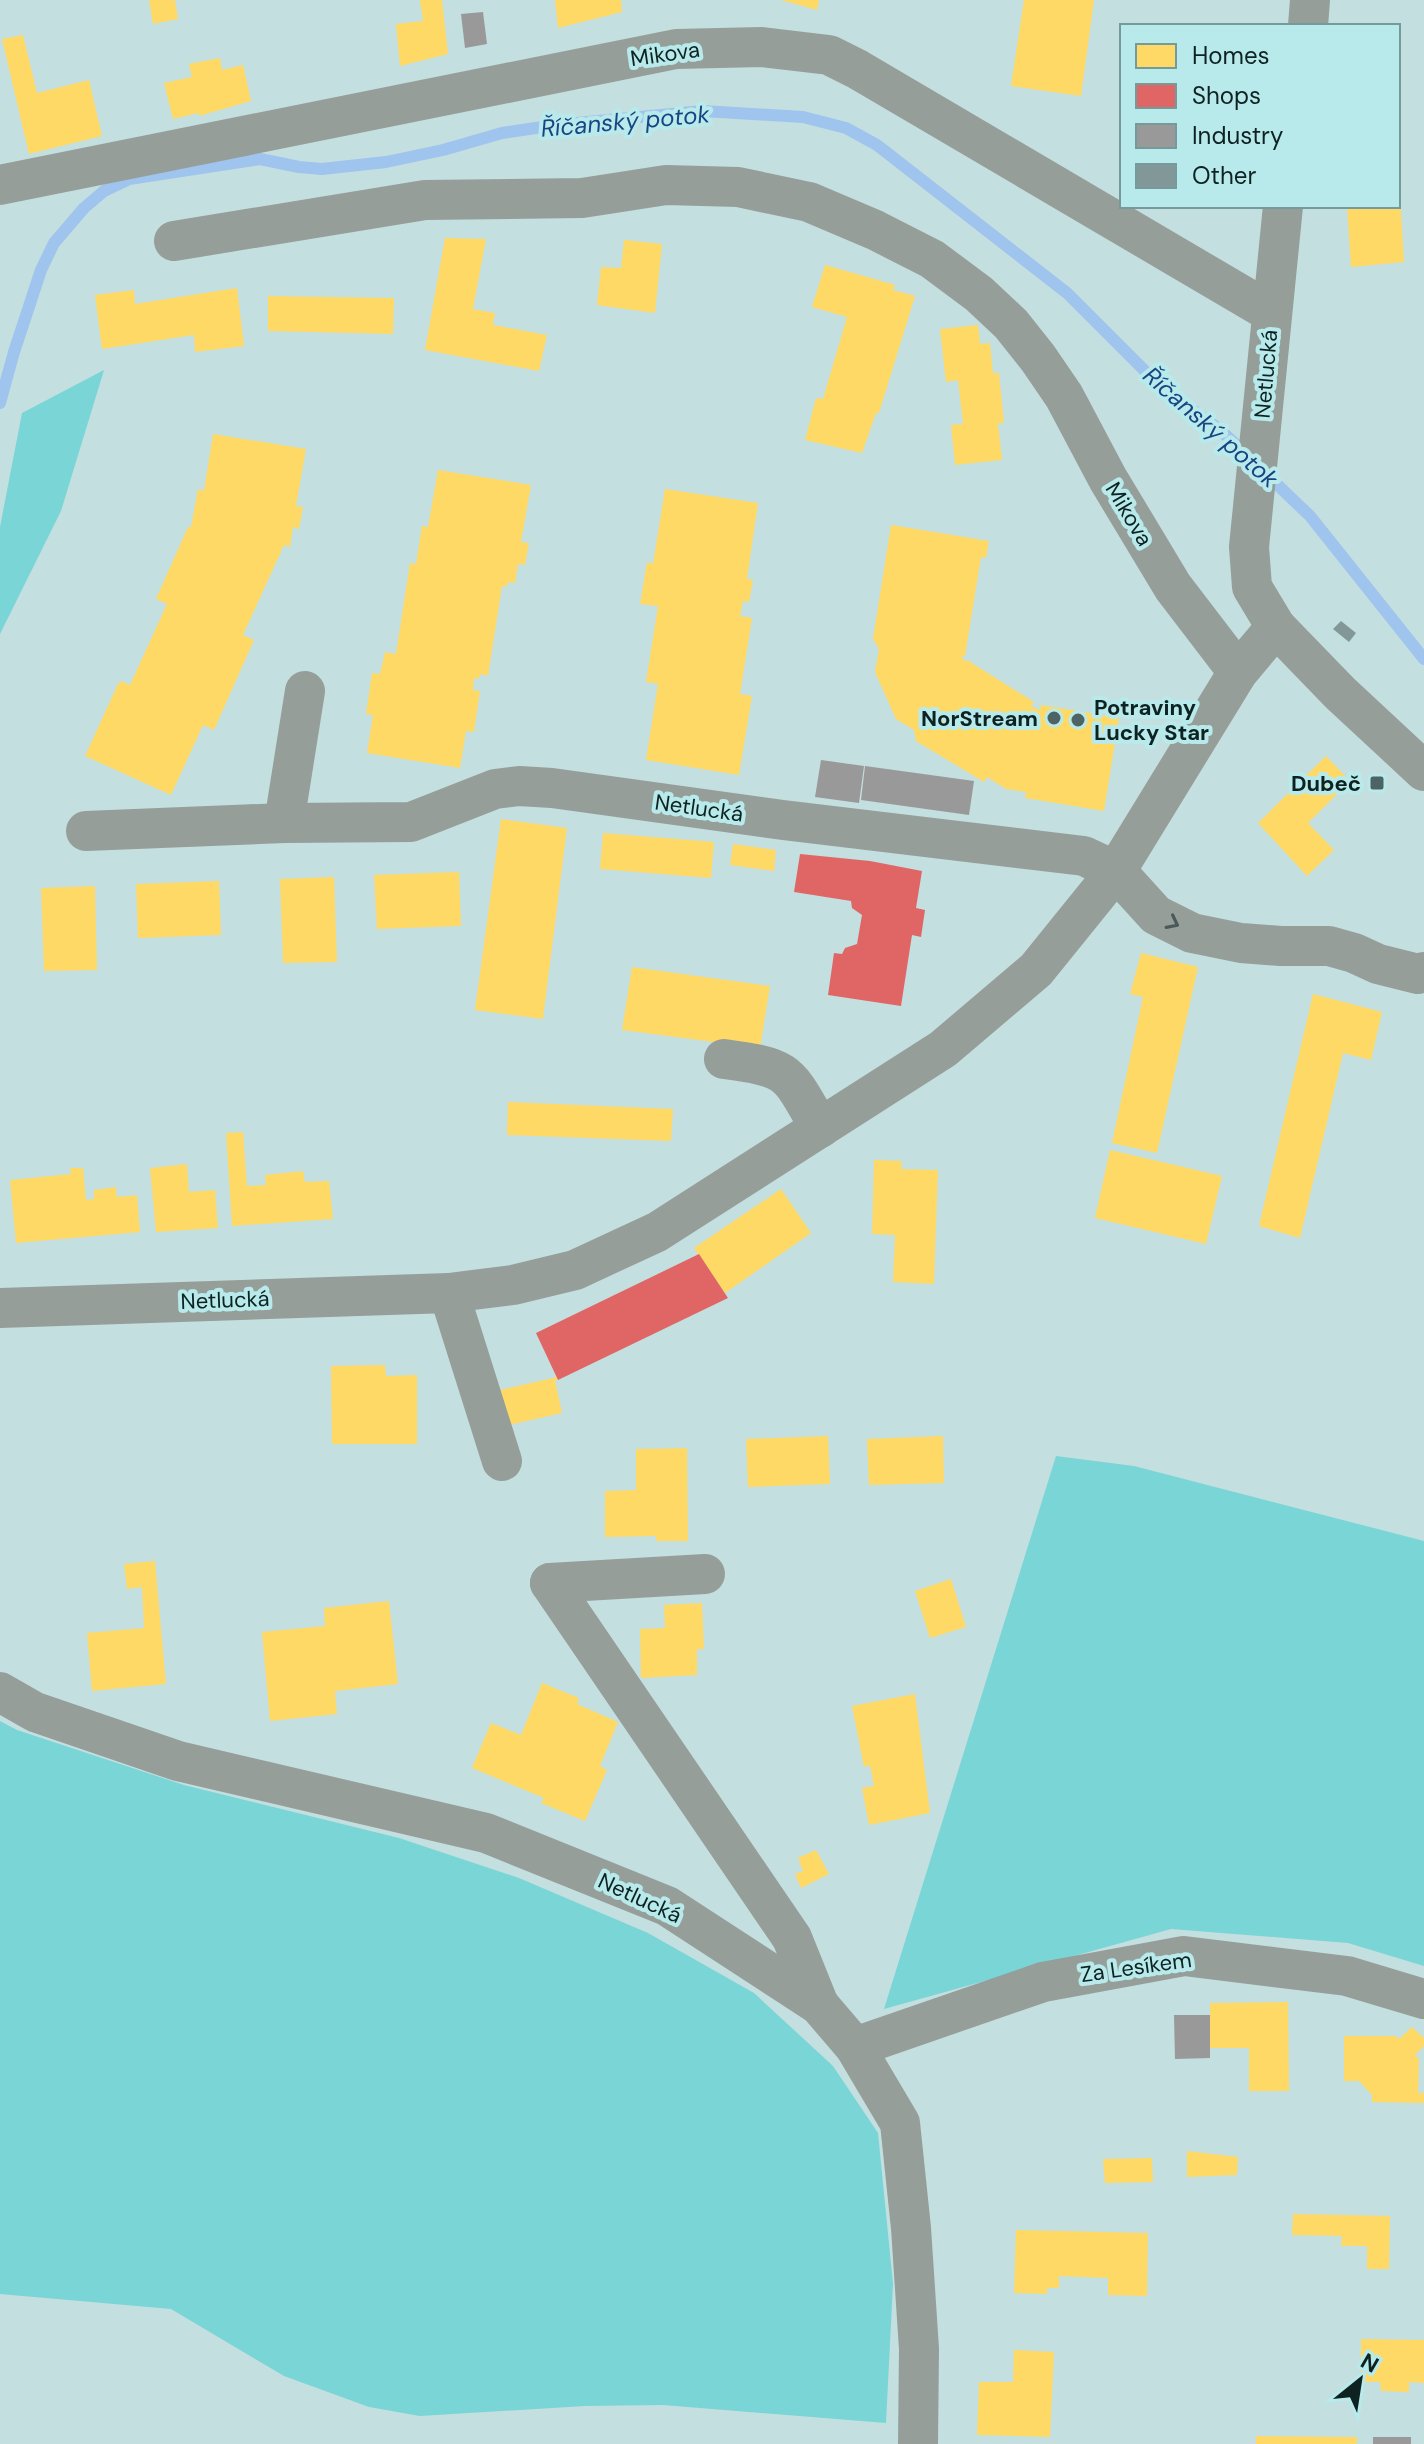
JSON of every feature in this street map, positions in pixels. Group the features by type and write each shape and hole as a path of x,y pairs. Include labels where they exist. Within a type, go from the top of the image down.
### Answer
{"street":[{"path":"1308,24 1310,0"},
{"name":"Mikova","path":"0,185 676,49 762,47 829,55 857,69 1272,313"},
{"name":"Mikova","path":"174,241 425,200 582,198 666,185 738,187 809,202 932,259 979,294 1011,324 1064,396 1108,479 1173,587 1238,672"},
{"name":"Netlucká","path":"0,1308 449,1293 513,1285 575,1270 657,1232 943,1049 999,1002 1036,970 1116,871 1238,672 1276,627 1252,587 1249,547 1283,208"},
{"path":"1276,627 1340,693 1424,771"},
{"path":"284,823 305,691"},
{"name":"Netlucká","path":"86,831 284,823 411,822 495,789 519,786 1084,856 1116,871 1156,915 1192,933 1241,943 1329,946 1378,964 1422,975"},
{"path":"724,1059 773,1067 784,1073 793,1081 820,1128"},
{"path":"449,1293 502,1461"},
{"path":"705,1574 550,1583 792,1938 819,2005"},
{"name":"Netlucká","path":"0,1692 35,1712 178,1761 486,1833 667,1906 819,2005 855,2047 900,2123 919,2349 918,2444"},
{"name":"Za Lesíkem","path":"855,2047 1043,1982 1184,1956 1347,1976 1424,1999"}],"shaded area":[{"path":"104,370 61,511 0,634 0,527 22,413"},
{"path":"1056,1456 1134,1466 1424,1541 1424,1966 1348,1943 1171,1929 884,2009"},
{"path":"0,1721 17,1730 184,1785 399,1838 519,1878 648,1933 754,1993 833,2066 878,2133 893,2284 886,2423 663,2405 585,2406 420,2416 369,2407 284,2376 171,2309 0,2294"}],"building: Homes":[{"path":"149,0 175,0 178,19 153,24"},
{"path":"420,0 442,0 448,54 400,66 396,24 423,21"},
{"path":"555,0 621,0 622,12 558,28"},
{"path":"781,0 819,0 817,10"},
{"path":"1024,0 1094,0 1081,96 1011,86"},
{"path":"23,35 37,93 89,80 102,136 29,154 2,39"},
{"path":"220,58 222,70 243,65 251,101 199,116 198,113 173,119 164,83 192,77 189,64"},
{"path":"1400,194 1404,262 1351,267 1347,208 1400,208"},
{"path":"445,238 486,239 473,309 495,313 493,325 547,335 539,371 425,350"},
{"path":"624,240 662,244 655,313 597,305 601,267 621,268"},
{"path":"825,265 895,285 893,290 915,296 879,413 876,413 862,453 805,440 816,398 823,399 847,317 812,307"},
{"path":"237,288 244,346 195,352 194,335 102,349 95,295 134,290 135,304"},
{"path":"268,296 394,298 393,334 268,331"},
{"path":"978,325 980,344 990,343 993,373 999,373 1004,423 998,423 1002,460 955,465 951,425 963,424 958,380 946,382 940,329"},
{"path":"213,434 306,449 296,506 303,507 299,529 293,527 290,547 284,545 243,635 254,640 214,730 203,725 171,795 85,756 118,684 121,681 130,685 167,604 156,599 188,527 191,527 198,489 204,491"},
{"path":"438,470 531,485 521,542 529,543 525,565 518,564 515,583 508,582 507,587 502,586 488,676 480,674 479,679 474,678 473,690 480,691 474,732 466,731 460,768 367,753 373,715 366,714 372,673 380,674 385,652 396,654 410,563 416,564 422,526 428,527"},
{"path":"665,489 758,503 747,579 753,580 749,602 743,601 740,616 752,618 740,694 752,696 739,775 646,760 658,684 646,682 658,606 640,604 647,562 653,564"},
{"path":"891,525 989,541 986,558 981,557 965,656 962,656 964,661 1034,702 1031,706 1040,710 1041,705 1119,718 1104,811 1025,798 1026,792 1006,789 987,777 984,782 916,741 914,730 896,719 875,672 879,649 873,639"},
{"path":"1326,756 1350,781 1308,823 1334,850 1307,876 1258,823"},
{"path":"501,819 567,828 543,1019 475,1010"},
{"path":"603,833 714,842 711,878 600,869"},
{"path":"733,844 776,850 774,871 730,865"},
{"path":"459,872 461,926 377,929 374,875"},
{"path":"334,877 337,962 283,963 280,879"},
{"path":"219,881 221,935 138,938 136,884"},
{"path":"95,886 97,970 44,971 41,888"},
{"path":"1141,953 1198,967 1157,1153 1112,1143 1143,997 1130,994"},
{"path":"632,967 770,986 760,1048 622,1030"},
{"path":"1313,994 1382,1012 1371,1060 1343,1053 1300,1238 1259,1226"},
{"path":"508,1102 673,1109 671,1141 507,1135"},
{"path":"243,1132 247,1186 266,1185 265,1175 303,1171 305,1182 329,1181 333,1219 232,1226 226,1133"},
{"path":"1110,1150 1222,1176 1206,1244 1095,1218"},
{"path":"874,1160 902,1161 901,1169 938,1170 934,1284 893,1282 895,1235 872,1234"},
{"path":"187,1164 189,1192 215,1190 218,1228 156,1232 150,1168"},
{"path":"70,1168 83,1168 86,1200 94,1199 94,1190 116,1187 117,1197 137,1195 140,1232 16,1243 10,1180 71,1174"},
{"path":"781,1189 811,1233 725,1293 694,1248"},
{"path":"385,1365 386,1376 417,1375 417,1444 332,1444 331,1366"},
{"path":"557,1377 562,1413 509,1425 500,1390"},
{"path":"828,1436 830,1484 748,1487 746,1439"},
{"path":"943,1436 944,1483 869,1485 867,1439"},
{"path":"687,1448 688,1541 656,1541 656,1536 605,1537 605,1491 636,1490 636,1449"},
{"path":"155,1561 166,1684 92,1691 87,1633 144,1628 142,1587 127,1589 124,1564"},
{"path":"951,1579 966,1627 930,1638 915,1591"},
{"path":"389,1601 398,1684 335,1691 337,1714 270,1721 262,1632 325,1626 324,1608"},
{"path":"702,1603 704,1649 697,1649 697,1675 641,1678 640,1629 665,1628 664,1605"},
{"path":"542,1683 579,1698 577,1704 618,1722 600,1766 607,1770 585,1821 541,1803 544,1798 472,1768 491,1723 521,1735"},
{"path":"915,1694 930,1813 869,1825 862,1788 874,1786 870,1765 864,1767 852,1706"},
{"path":"816,1850 829,1874 801,1888 795,1874 803,1871 798,1858"},
{"path":"1288,2002 1289,2091 1249,2091 1249,2048 1210,2048 1210,2003"},
{"path":"1412,2027 1424,2038 1424,2046 1415,2055 1419,2059 1418,2093 1424,2093 1424,2103 1372,2102 1372,2095 1359,2081 1344,2081 1344,2036 1396,2036 1399,2039"},
{"path":"1187,2151 1238,2157 1237,2175 1187,2177"},
{"path":"1152,2158 1153,2182 1105,2183 1103,2159"},
{"path":"1293,2214 1390,2216 1389,2269 1367,2269 1367,2246 1341,2246 1342,2236 1292,2235"},
{"path":"1016,2230 1148,2233 1147,2296 1108,2295 1108,2278 1059,2276 1059,2288 1047,2288 1047,2294 1014,2293"},
{"path":"1361,2339 1424,2340 1424,2383 1409,2382 1409,2392 1381,2391 1380,2382 1361,2382"},
{"path":"1014,2350 1054,2352 1050,2437 977,2435 979,2382 1013,2382"},
{"path":"1256,2436 1357,2437 1357,2444 1256,2444"}],"building: Shops":[{"path":"800,854 870,861 922,871 916,908 925,910 921,937 912,935 901,1006 828,995 834,953 842,954 845,948 857,944 862,915 852,908 851,901 794,892"},
{"path":"699,1254 728,1298 558,1380 536,1333"}],"building: Industry":[{"path":"483,12 487,44 465,48 461,14"},
{"path":"821,760 864,766 859,803 815,797"},
{"path":"865,766 974,781 969,815 861,800"},
{"path":"1174,2015 1210,2015 1210,2058 1175,2059"},
{"path":"1373,2437 1411,2437 1411,2444 1373,2444"}],"building: Other":[{"path":"1341,621 1356,633 1349,642 1333,629"}],"waterway":[{"name":"Říčanský potok","path":"0,403 41,270 54,243 84,208 104,191 129,179 260,159 322,169 386,162 502,133 703,111 803,117 846,128 877,145 1067,293 1163,389 1219,429 1249,457"},
{"name":"Říčanský potok","path":"1265,473 1310,516 1424,659"}],"place":[{"name":"NorStream","path":"1054,718"},
{"name":"Potraviny Lucky Star","path":"1078,720"},
{"name":"Dubeč","path":"1377,783"}]}
